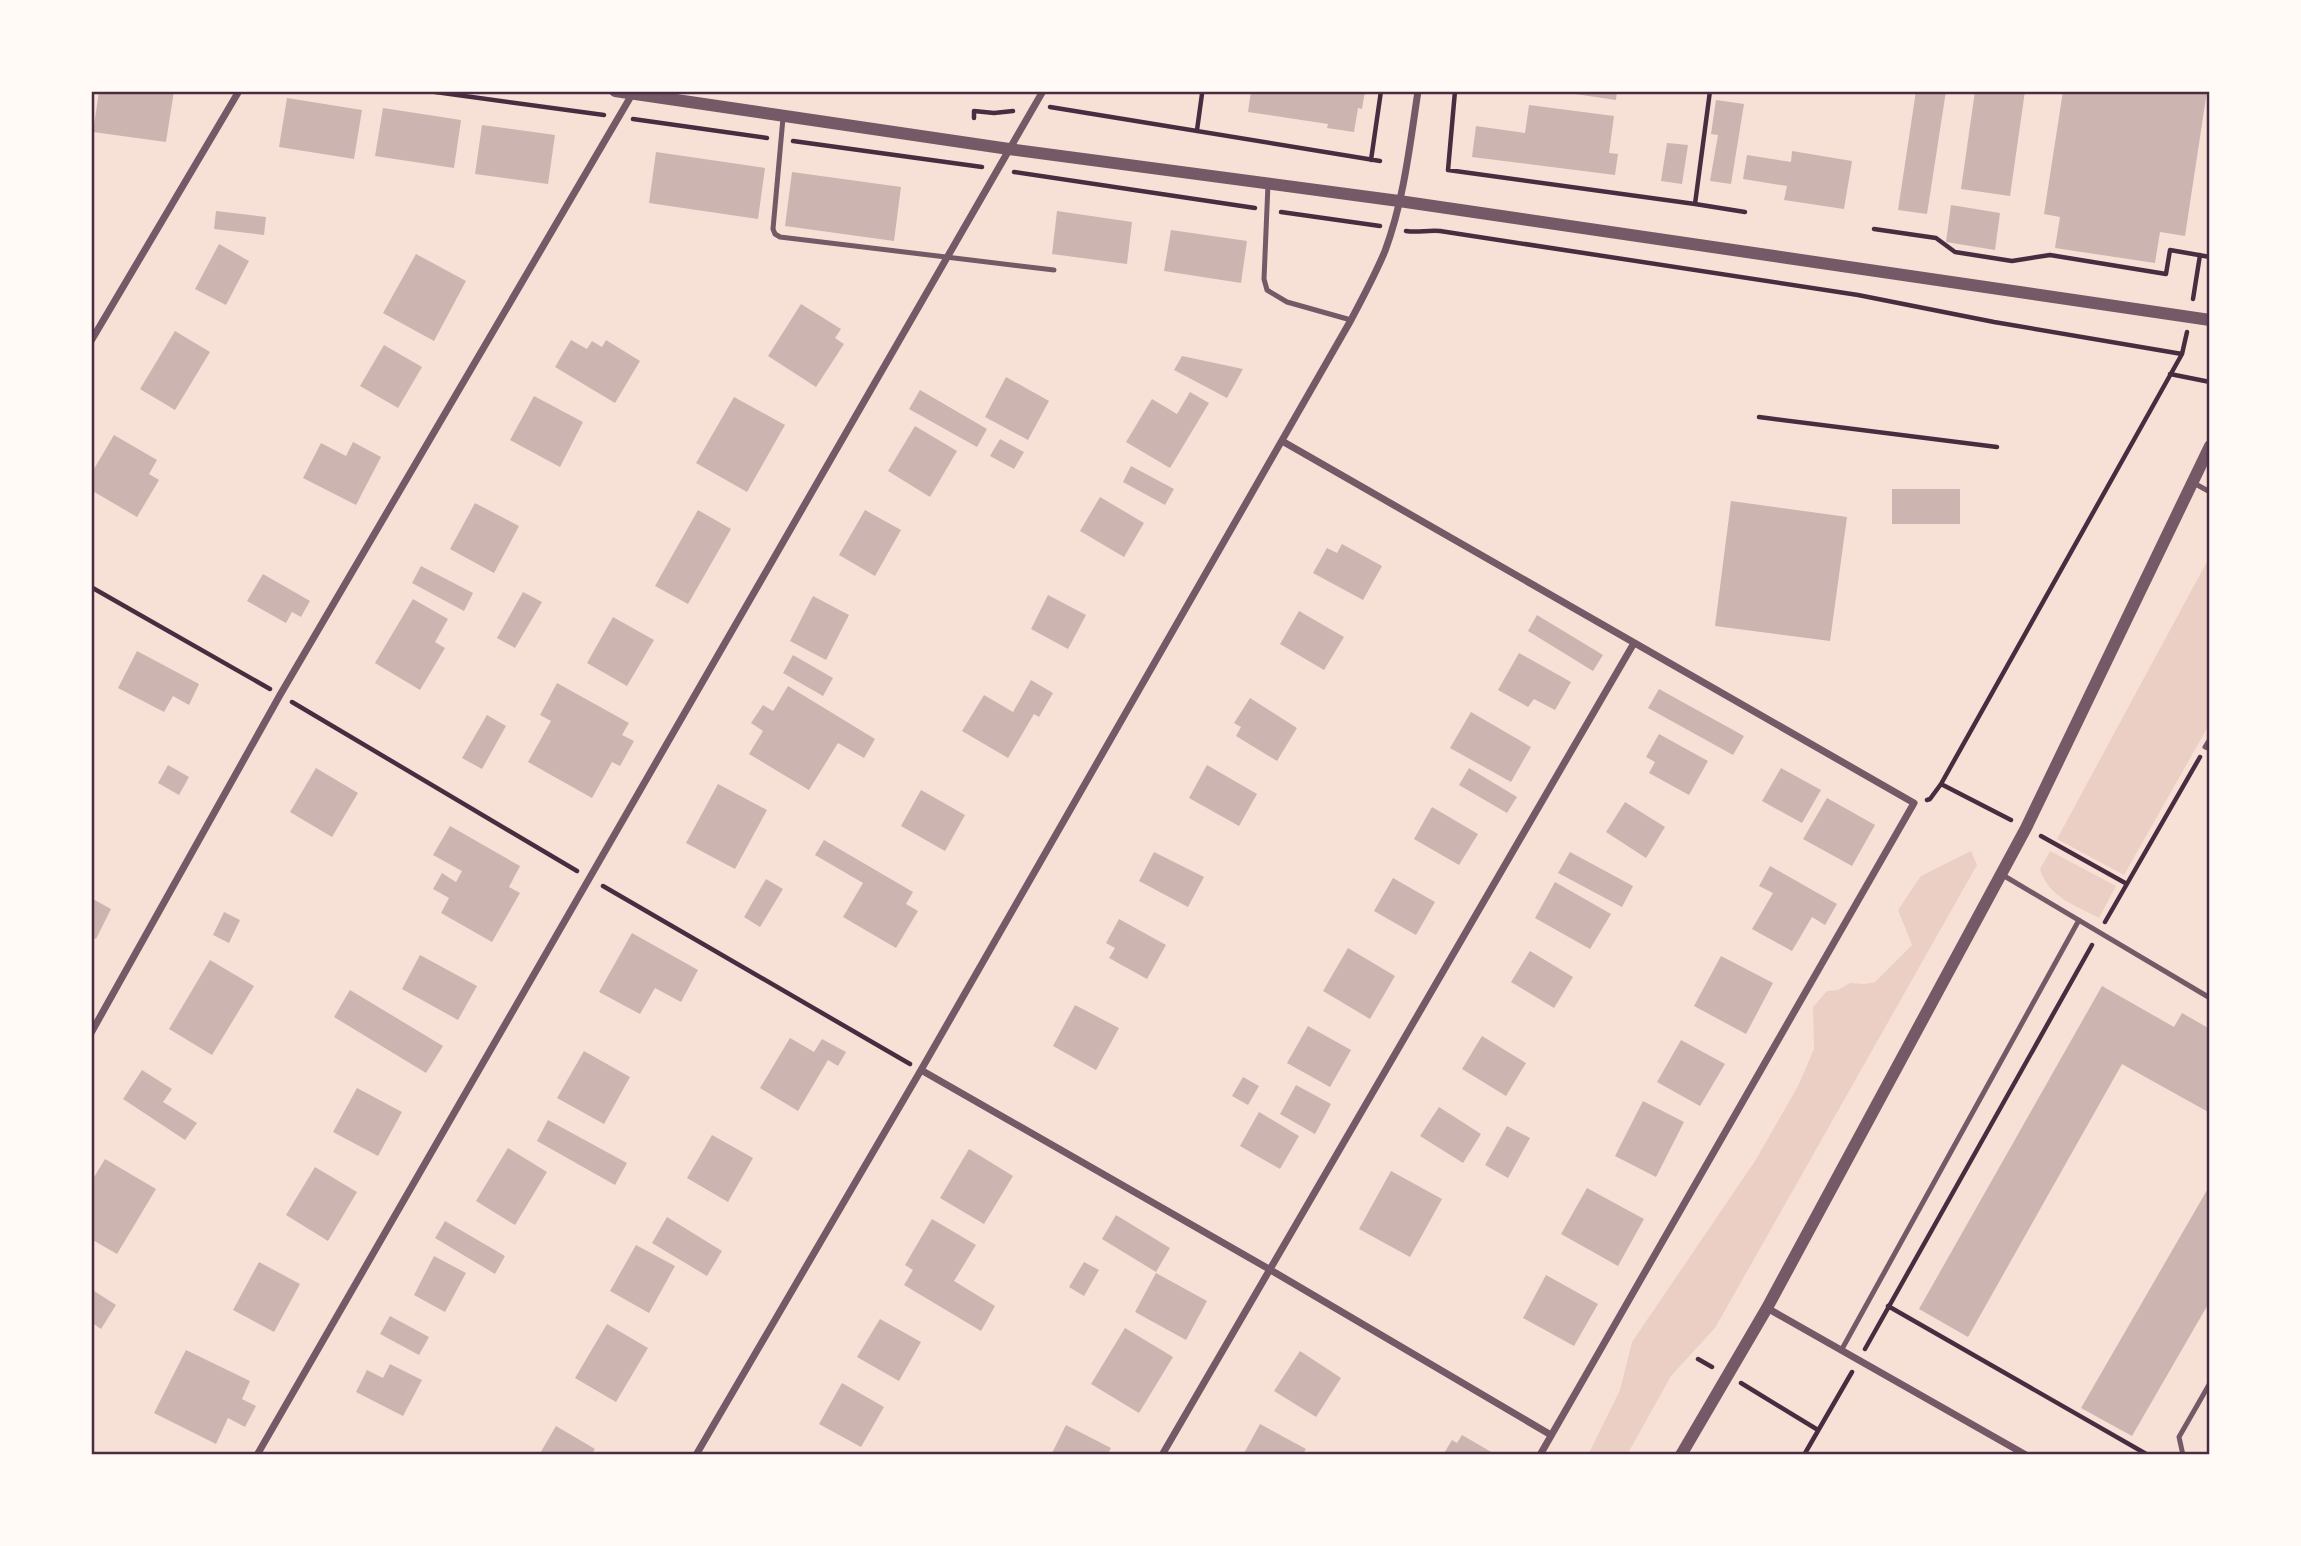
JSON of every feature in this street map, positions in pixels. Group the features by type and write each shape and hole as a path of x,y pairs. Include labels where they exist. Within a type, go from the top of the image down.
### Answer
{"street":[{"path":"91,341 239,91"},
{"path":"615,91 1009,149 1399,201 2210,320"},
{"path":"257,1455 1043,91"},
{"path":"696,1455 921,1070 1351,320 1373,277 1392,228 1407,165 1418,91"},
{"path":"91,1033 280,695 634,92"},
{"path":"1282,441 1914,803 1540,1455"},
{"path":"1681,1455 1767,1308 2026,828 2210,446"},
{"path":"1162,1455 1634,643"},
{"path":"921,1070 1269,1269 1551,1435"},
{"path":"1767,1308 2026,1455"}],"lane":[{"path":"783,116 773,229 780,237 1055,270"},
{"path":"1268,184 1264,279 1268,290 1287,302 1351,320"},
{"path":"2192,482 2210,492"},
{"path":"2208,748 2210,739"},
{"path":"2001,874 2210,998"},
{"path":"1842,1349 2079,920"},
{"path":"2183,1455 2179,1437 2210,1383"}],"path":[{"path":"428,91 998,170 1417,233 1424,229 1440,231 1858,295 1994,322 2182,354"},
{"path":"1371,160 1381,91"},
{"path":"1455,91 1448,170 1745,212"},
{"path":"1695,204 1710,91"},
{"path":"1197,130 1202,94"},
{"path":"974,118 974,111 994,113 1048,107 1380,161"},
{"path":"1874,229 1936,239 1955,252 2012,261 2050,255 2166,274 2170,250 2210,257"},
{"path":"1914,803 1930,799 1941,784 2182,354 2200,255"},
{"path":"2170,374 2210,382"},
{"path":"1759,417 1997,447"},
{"path":"91,587 921,1070"},
{"path":"1804,1455 2100,932 2208,748"},
{"path":"1871,1296 2148,1455"},
{"path":"1698,1359 1818,1430"}],"shaded area":[{"path":"2210,556 2210,723 2124,875 2057,839"},
{"path":"1971,851 1977,865 1715,1328 1671,1376 1627,1455 1588,1455 1620,1390 1632,1342 1755,1161 1798,1086 1814,1049 1813,1007 1827,991 1838,990 1850,983 1875,982 1912,945 1898,910 1921,876"},
{"path":"2050,851 2116,886 2099,918 2064,899 2049,886 2040,869"}],"building":[{"path":"99,91 174,91 166,142 93,132"},
{"path":"1251,91 1365,91 1362,109 1358,108 1354,132 1327,128 1328,124 1248,112"},
{"path":"1576,91 1617,91 1616,100 1575,94"},
{"path":"1916,91 1946,91 1927,214 1898,210"},
{"path":"1975,91 2025,91 2010,196 1961,189"},
{"path":"2063,91 2207,91 2185,236 2160,232 2155,263 2055,248 2060,217 2044,214"},
{"path":"287,98 362,110 354,159 279,147"},
{"path":"1716,100 1744,104 1731,184 1710,181 1718,135 1711,134"},
{"path":"1529,105 1614,116 1609,153 1618,154 1615,175 1472,157 1476,126 1525,133"},
{"path":"383,108 461,120 454,168 375,156"},
{"path":"482,125 555,135 548,184 475,174"},
{"path":"1667,143 1688,145 1682,184 1661,181"},
{"path":"1792,151 1852,161 1844,209 1784,200 1787,186 1743,179 1747,155 1791,162"},
{"path":"656,152 765,168 758,219 649,203"},
{"path":"792,172 901,187 894,241 785,226"},
{"path":"1951,205 2000,213 1995,250 1946,242"},
{"path":"216,211 266,217 264,235 214,229"},
{"path":"1057,211 1132,222 1127,264 1052,254"},
{"path":"1171,230 1247,241 1241,283 1164,271"},
{"path":"219,244 249,261 226,305 195,289"},
{"path":"416,254 466,281 434,341 383,313"},
{"path":"801,304 841,329 835,338 844,344 816,387 768,356"},
{"path":"175,331 210,352 175,410 140,389"},
{"path":"571,340 587,349 592,341 602,347 606,340 640,361 615,403 555,367"},
{"path":"384,345 422,367 398,408 360,386"},
{"path":"1182,356 1243,369 1227,398 1174,370"},
{"path":"1006,377 1049,401 1028,440 985,417"},
{"path":"920,390 987,429 977,447 909,409"},
{"path":"1190,392 1209,403 1170,468 1126,442 1152,399 1177,414"},
{"path":"534,396 583,422 560,467 510,440"},
{"path":"734,397 785,425 747,492 696,463"},
{"path":"915,426 957,451 930,497 888,471"},
{"path":"114,435 157,460 149,474 159,480 137,517 91,490 91,474"},
{"path":"1000,439 1024,452 1014,469 990,456"},
{"path":"353,442 381,457 356,505 303,478 321,443 346,456"},
{"path":"1131,466 1174,489 1165,505 1123,482"},
{"path":"1892,489 1960,489 1960,524 1892,524"},
{"path":"1100,497 1144,523 1124,557 1080,531"},
{"path":"1731,501 1847,517 1830,641 1715,626"},
{"path":"475,503 519,526 494,573 450,549"},
{"path":"698,510 731,529 688,604 655,586"},
{"path":"865,510 901,530 875,576 839,555"},
{"path":"1342,544 1382,566 1363,600 1313,573 1327,548 1337,553"},
{"path":"421,566 473,593 464,611 412,583"},
{"path":"263,574 310,601 301,617 292,612 286,623 247,601"},
{"path":"523,592 542,602 515,648 497,638"},
{"path":"1048,595 1086,615 1068,649 1031,629"},
{"path":"813,596 849,615 826,660 790,641"},
{"path":"413,599 448,619 435,642 445,648 420,690 375,663"},
{"path":"1299,611 1344,637 1324,670 1280,644"},
{"path":"1537,615 1603,655 1593,671 1528,631"},
{"path":"613,617 654,640 627,686 587,663"},
{"path":"137,651 199,684 189,705 173,696 164,712 118,688"},
{"path":"1519,653 1571,682 1555,710 1534,699 1528,707 1498,690"},
{"path":"793,655 833,678 823,696 783,673"},
{"path":"1031,680 1053,693 1039,717 1034,714 1008,758 962,731 984,695 1013,712"},
{"path":"557,683 629,723 622,735 634,741 620,766 612,762 592,798 528,762 551,721 540,715"},
{"path":"788,686 875,739 864,758 838,743 809,790 749,754 763,731 751,723 763,705 773,711"},
{"path":"1659,689 1744,736 1733,755 1648,708"},
{"path":"1250,698 1297,728 1277,761 1236,736 1241,727 1234,723"},
{"path":"1471,712 1531,747 1511,782 1450,748"},
{"path":"487,715 506,726 482,769 462,758"},
{"path":"1659,734 1708,761 1689,795 1649,773 1655,762 1646,757"},
{"path":"168,765 189,777 179,795 158,783"},
{"path":"1207,765 1257,794 1239,826 1189,798"},
{"path":"316,768 358,793 332,837 290,812"},
{"path":"1469,768 1517,797 1507,813 1459,785"},
{"path":"1781,768 1821,790 1802,823 1762,801"},
{"path":"718,784 767,810 735,869 686,843"},
{"path":"921,790 965,815 945,851 901,826"},
{"path":"1827,798 1875,825 1852,866 1803,839"},
{"path":"1625,802 1665,827 1646,858 1606,832"},
{"path":"1432,807 1478,834 1459,865 1414,839"},
{"path":"450,826 520,866 509,887 520,893 492,942 441,913 449,898 433,889 442,873 456,882 462,871 433,855"},
{"path":"824,840 913,892 906,904 918,911 896,948 843,917 863,883 815,855"},
{"path":"1154,852 1204,877 1188,907 1139,881"},
{"path":"1570,852 1633,886 1622,907 1558,873"},
{"path":"1770,866 1837,904 1825,925 1812,917 1792,951 1752,929 1773,893 1759,886"},
{"path":"1393,878 1435,902 1416,935 1374,911"},
{"path":"766,879 783,889 760,927 744,917"},
{"path":"1555,882 1611,914 1590,949 1535,918"},
{"path":"91,898 111,909 96,939 91,936"},
{"path":"224,912 240,920 229,943 213,935"},
{"path":"1119,919 1166,945 1147,979 1109,958 1115,948 1106,943"},
{"path":"632,933 698,970 681,1002 655,988 640,1014 599,992"},
{"path":"1348,948 1395,976 1370,1019 1323,991"},
{"path":"1530,951 1573,977 1554,1008 1511,982"},
{"path":"420,955 477,986 458,1020 402,989"},
{"path":"1721,956 1773,983 1746,1034 1694,1006"},
{"path":"210,960 254,986 212,1055 169,1029"},
{"path":"2102,986 2174,1027 2182,1013 2210,1029 2210,1113 2122,1064 1968,1337 1919,1309"},
{"path":"350,990 443,1046 426,1073 334,1017"},
{"path":"1075,1005 1119,1028 1096,1070 1053,1046"},
{"path":"1308,1026 1351,1050 1330,1087 1287,1063"},
{"path":"1482,1036 1526,1063 1506,1096 1462,1069"},
{"path":"790,1038 814,1052 822,1039 846,1052 838,1066 828,1060 798,1111 760,1088"},
{"path":"1681,1040 1725,1064 1700,1106 1657,1082"},
{"path":"584,1051 630,1077 604,1124 557,1098"},
{"path":"142,1070 172,1089 163,1102 197,1123 185,1140 123,1099"},
{"path":"1243,1077 1259,1086 1248,1105 1232,1096"},
{"path":"1296,1085 1331,1104 1315,1134 1280,1114"},
{"path":"357,1088 402,1112 378,1156 333,1132"},
{"path":"1643,1101 1684,1122 1656,1177 1615,1156"},
{"path":"1439,1107 1481,1134 1463,1163 1420,1136"},
{"path":"1259,1112 1299,1136 1280,1169 1240,1146"},
{"path":"548,1120 627,1163 615,1185 537,1141"},
{"path":"1507,1126 1530,1138 1508,1178 1485,1165"},
{"path":"712,1135 753,1158 728,1202 687,1178"},
{"path":"508,1148 547,1172 515,1225 476,1201"},
{"path":"969,1149 1013,1176 984,1224 940,1198"},
{"path":"105,1159 156,1189 117,1254 91,1239 91,1182"},
{"path":"315,1167 357,1192 328,1241 286,1215"},
{"path":"1391,1171 1442,1199 1410,1257 1359,1229"},
{"path":"2210,1185 2210,1301 2132,1436 2081,1408"},
{"path":"1587,1188 1644,1219 1618,1266 1561,1234"},
{"path":"1116,1215 1170,1248 1156,1272 1102,1239"},
{"path":"667,1217 722,1251 707,1276 652,1243"},
{"path":"932,1219 976,1245 954,1281 995,1306 981,1331 904,1285 913,1270 905,1265"},
{"path":"445,1221 505,1256 495,1274 435,1238"},
{"path":"636,1245 675,1266 649,1313 610,1291"},
{"path":"434,1256 466,1273 445,1312 414,1295"},
{"path":"259,1262 300,1284 274,1332 233,1310"},
{"path":"1084,1262 1099,1270 1084,1296 1069,1287"},
{"path":"1156,1273 1207,1301 1186,1340 1135,1312"},
{"path":"1546,1275 1598,1304 1574,1346 1523,1318"},
{"path":"91,1289 116,1305 101,1329 91,1322"},
{"path":"390,1316 429,1337 419,1355 380,1334"},
{"path":"880,1319 921,1342 899,1381 857,1357"},
{"path":"607,1324 648,1348 616,1402 575,1378"},
{"path":"1125,1328 1173,1357 1139,1413 1091,1384"},
{"path":"186,1350 250,1381 242,1399 256,1406 245,1427 228,1418 216,1444 154,1413"},
{"path":"1300,1351 1341,1378 1316,1417 1274,1391"},
{"path":"390,1364 422,1380 403,1416 356,1392 367,1370 383,1378"},
{"path":"842,1383 884,1407 861,1447 819,1424"},
{"path":"1260,1424 1306,1449 1302,1455 1243,1455"},
{"path":"1066,1425 1111,1448 1107,1455 1051,1455"},
{"path":"556,1426 595,1449 591,1455 539,1455"},
{"path":"1462,1435 1493,1453 1492,1455 1443,1455 1452,1440 1457,1443"}]}
